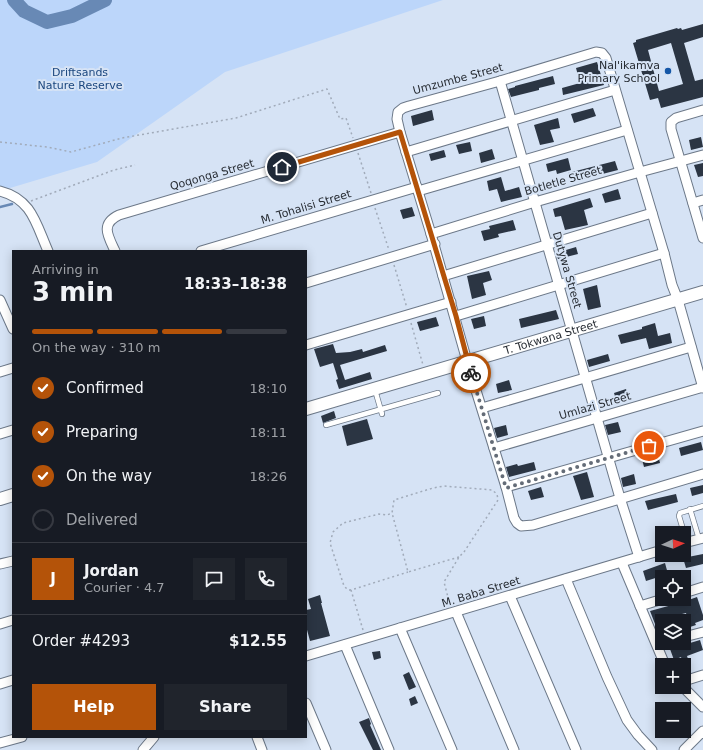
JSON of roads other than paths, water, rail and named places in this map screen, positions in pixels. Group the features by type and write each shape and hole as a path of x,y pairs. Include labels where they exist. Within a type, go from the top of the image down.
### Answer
{"street":[{"name":"Umzumbe Street","path":"620,498 533,525 521,526 514,518 432,234 400,132 397,119 398,112 403,108 596,52 602,52 606,58 703,387"},
{"name":"Dutywa Street","path":"500,81 560,285 620,498 639,557"},
{"path":"406,152 615,90"},
{"path":"703,110 676,118 671,122 671,129 680,162 703,238"},
{"name":"M. Tohalisi Street","path":"204,250 418,189 523,161 627,130"},
{"name":"Qoqonga Street","path":"115,250 109,237 107,225 109,221 119,215 400,132"},
{"name":"Botletle Street","path":"432,234 535,202 703,155"},
{"path":"0,191 14,196 29,208 48,250"},
{"path":"693,203 703,200"},
{"path":"443,276 652,213"},
{"path":"307,282 434,244"},
{"path":"456,316 664,253"},
{"name":"T. Tokwana Street","path":"307,409 703,292"},
{"path":"307,344 451,302"},
{"path":"1,306 12,327"},
{"path":"482,408 691,347"},
{"path":"0,372 12,368"},
{"name":"Umlazi Street","path":"494,448 703,387"},
{"path":"0,434 12,430"},
{"path":"506,489 609,457 703,431"},
{"path":"620,498 703,474"},
{"path":"0,499 12,495"},
{"name":"M. Baba Street","path":"307,656 655,552"},
{"path":"0,564 12,561"},
{"path":"622,563 640,606 655,633"},
{"path":"566,579 607,677 627,720 652,750"},
{"path":"691,591 703,587"},
{"path":"510,596 576,750"},
{"path":"640,606 655,601"},
{"path":"454,613 514,750"},
{"path":"0,624 12,620"},
{"path":"400,628 452,750"},
{"path":"691,635 703,632"},
{"path":"345,645 389,750"},
{"path":"691,679 703,675"},
{"path":"0,684 12,680"},
{"path":"690,694 703,707"},
{"path":"307,705 326,750"},
{"path":"684,750 703,731"},
{"path":"0,743 18,738"},
{"path":"143,750 153,738"},
{"path":"257,738 262,750"}],"lane":[{"path":"375,389 381,412"},
{"path":"326,425 381,412 438,393"},
{"path":"681,526 679,516 682,512 703,506"},
{"path":"690,509 701,538"}],"waterway":[{"path":"14,0 24,11 47,22 72,16 105,0"},
{"path":"0,207 12,204"}],"place":[{"name":"Nal'ikamva Primary School","path":"668,71"}],"park label":[{"name":"Driftsands Nature Reserve","path":"80,78"}]}
